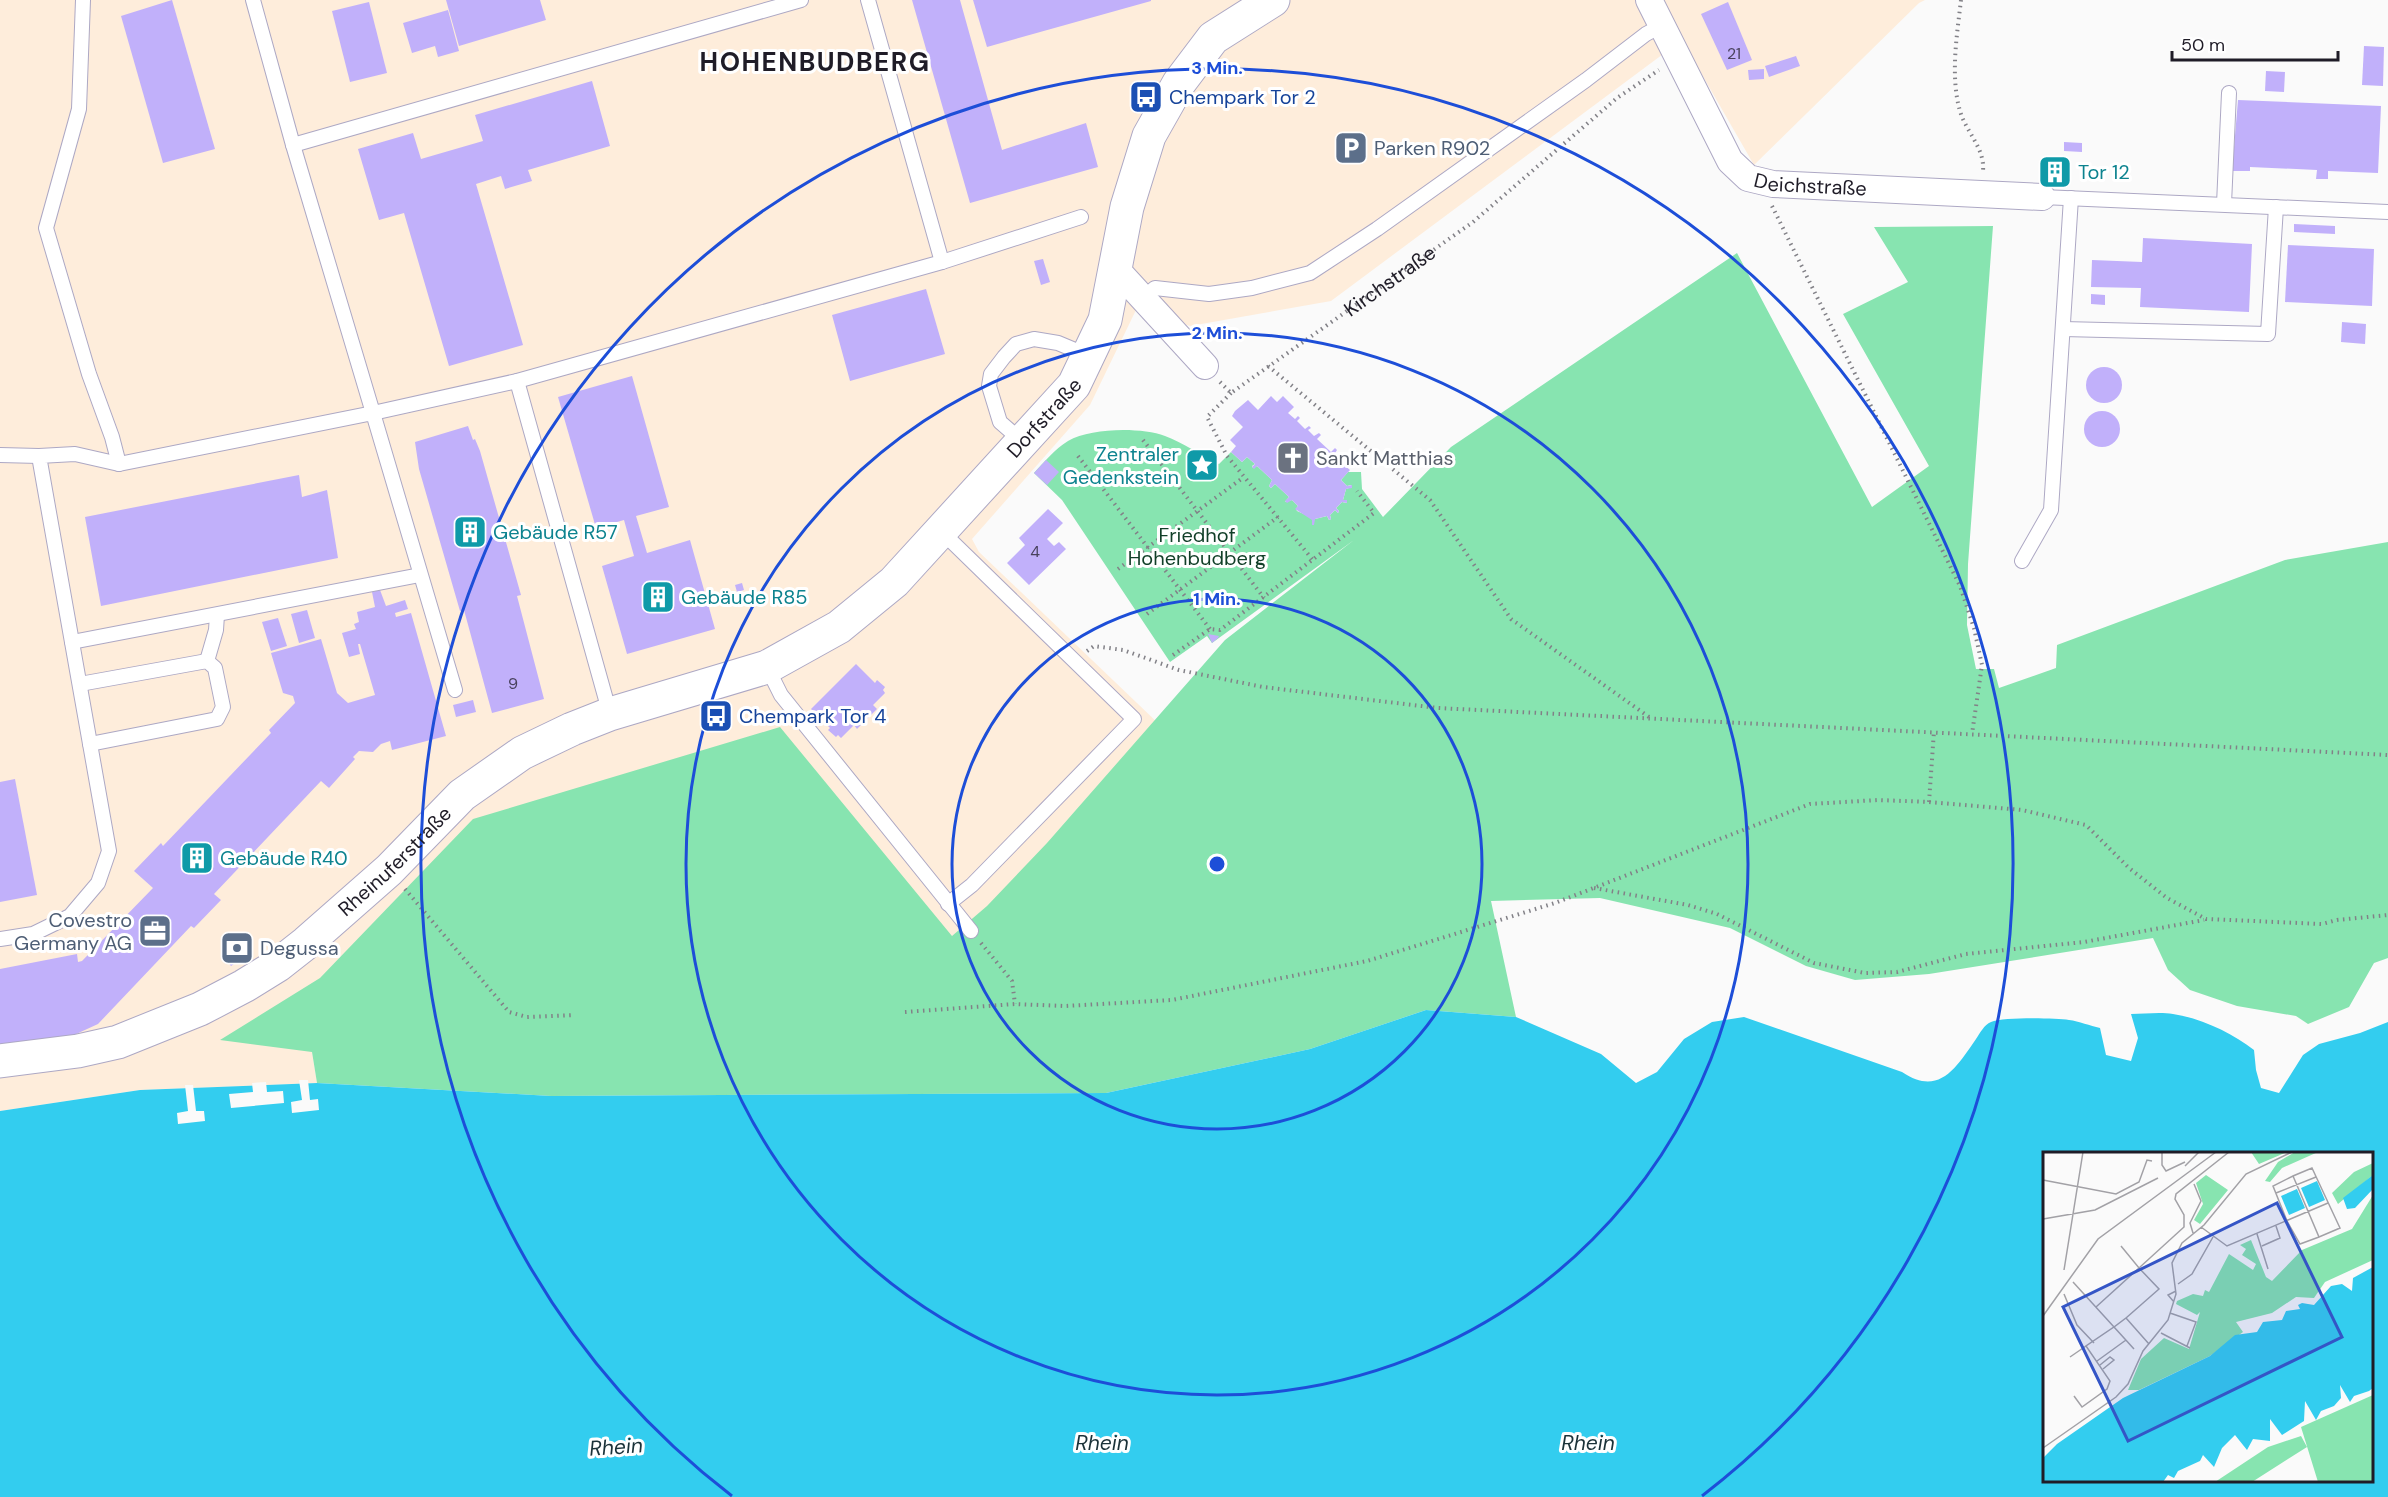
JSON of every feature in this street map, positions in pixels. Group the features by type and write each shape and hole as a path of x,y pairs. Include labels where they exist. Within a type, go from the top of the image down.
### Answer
{"street":[{"name":"Dorfstraße","path":"656,700 767,667 839,627 894,582 1074,385 1105,320 1126,207 1149,136 1179,83 1213,38 1273,0"},
{"name":"Deichstraße","path":"1649,0 1730,161 1748,178 1773,184 1982,192 2042,197"},
{"path":"1116,269 1205,366"},
{"name":"Rheinuferstraße","path":"0,1061 78,1051 118,1042 200,1009 244,986 278,965 306,943 389,870 462,795 522,753 572,729 656,700"}],"lane":[{"path":"83,0 79,109 46,228 89,374 112,436 119,464"},
{"path":"253,0 293,146 455,690"},
{"path":"293,146 801,0"},
{"path":"868,0 942,262"},
{"path":"1143,298 1155,288 1209,294 1252,288 1310,273 1377,229 1586,80 1646,34 1661,26"},
{"path":"2224,204 2229,93"},
{"path":"2042,197 2388,212"},
{"path":"2022,561 2051,510 2071,198"},
{"path":"2063,329 2268,334 2276,207"},
{"path":"0,455 75,454 119,464 373,413 517,381 942,262 1081,217"},
{"path":"1023,442 1000,422 989,386 991,374 1004,357 1017,344 1034,339 1058,343 1089,356"},
{"path":"517,381 610,714"},
{"path":"0,939 33,934 70,916 98,883 109,851 39,456"},
{"path":"941,531 1134,719 972,885 948,904"},
{"path":"72,642 420,575"},
{"path":"207,661 216,630 217,615"},
{"path":"80,684 207,661"},
{"path":"90,744 218,719 223,707 215,668 207,661"},
{"path":"767,667 781,695 971,931"}],"path":[{"path":"1961,0 1955,75 1960,112 1984,160 1982,192"},
{"name":"Kirchstraße","path":"1244,477 1227,456 1207,417 1231,393 1473,222 1617,98 1678,60"},
{"path":"1773,184 1771,204 1786,239 1960,586 1974,628 1982,665 1972,734"},
{"path":"1205,366 1231,393"},
{"path":"1268,366 1430,500 1511,619 1650,718"},
{"path":"1143,440 1264,598"},
{"path":"1078,456 1210,629"},
{"path":"1118,569 1244,477 1313,560"},
{"path":"1173,655 1210,629 1220,630 1374,513 1357,491"},
{"path":"1147,614 1278,517"},
{"path":"1074,662 1094,646 1122,650 1179,670 1263,687 1438,708 2388,755"},
{"path":"1929,802 1934,731"},
{"path":"905,1012 1015,1004 1065,1006 1173,1000 1367,961 1555,903 1810,804 1878,800 1929,802 2022,810 2086,825 2129,868 2167,898 2206,919"},
{"path":"389,870 509,1012 527,1017 574,1015"},
{"path":"1593,888 1677,903 1717,914 1814,963 1865,973 1897,972 1966,954 2084,942 2206,919 2322,924 2388,915"},
{"path":"971,931 1012,981 1015,1004"}],"shaded area":[{"path":"0,0 1925,0 1919,3 1754,165 1682,40 1331,301 1190,326 1136,310 1090,405 972,539 979,552 1161,726 1011,1009 312,1052 317,1083 140,1090 0,1111"}],"green space":[{"name":"Friedhof Hohenbudberg","path":"1993,226 1968,564 1967,625 1976,669 1994,669 1999,688 2056,668 2057,645 2285,560 2388,542 2388,958 2374,963 2349,1007 2308,1024 2296,1016 2237,1006 2190,990 2168,970 2153,938 1929,974 1855,980 1806,966 1730,928 1600,898 1491,901 1516,1017 1426,1010 1310,1049 1106,1093 551,1096 317,1083 312,1052 220,1040 320,978 473,819 780,727 952,936 987,906 1047,843 1225,640 1354,540 1212,643 1207,636 1170,662 1062,500 1034,473 1063,444 1089,433 1129,430 1165,436 1219,464 1231,452 1242,462 1247,457 1255,464 1253,468 1257,466 1272,480 1269,486 1271,488 1275,484 1289,497 1285,502 1292,500 1298,506 1297,511 1315,519 1327,516 1329,520 1335,510 1338,513 1336,508 1342,502 1347,503 1347,500 1343,500 1346,489 1352,487 1347,486 1341,480 1348,472 1361,472 1362,489 1383,517 1451,447 1737,253 1872,507 1929,466 1843,314 1908,282 1874,227"}],"water":[{"name":"Rhein","path":"1426,1010 1516,1017 1601,1054 1636,1083 1657,1072 1684,1039 1712,1022 1744,1017 1926,1081 1936,1080 1954,1069 1982,1029 1997,1020 2029,1018 2081,1022 2100,1028 2106,1055 2131,1061 2138,1038 2131,1014 2163,1013 2184,1016 2205,1023 2226,1032 2254,1050 2261,1088 2279,1093 2303,1055 2319,1044 2360,1033 2388,1022 2388,1497 0,1497 0,1111 140,1090 317,1083 551,1096 1106,1093 1310,1049"}],"pier":[{"path":"299,1080 308,1080 310,1100 318,1099 319,1110 292,1113 291,1102 302,1100"},
{"path":"266,1082 267,1092 283,1091 284,1103 231,1108 229,1094 253,1092 252,1083"},
{"path":"185,1085 193,1085 196,1111 204,1111 205,1121 178,1124 177,1113 188,1111"}],"building":[{"path":"172,0 215,149 163,163 121,16"},
{"path":"446,0 540,0 546,20 459,46"},
{"path":"912,0 960,0 1002,150 1086,123 1098,167 970,203"},
{"path":"973,0 1151,0 1151,1 987,47"},
{"path":"369,2 387,73 350,82 332,11"},
{"path":"1728,2 1752,60 1727,70 1701,14"},
{"path":"448,10 459,51 438,57 435,46 412,53 403,23"},
{"path":"2364,46 2384,47 2383,86 2362,85"},
{"path":"1796,56 1800,66 1769,77 1765,66"},
{"path":"1764,69 1764,79 1749,80 1748,70"},
{"path":"2266,71 2285,72 2284,92 2265,91"},
{"path":"592,81 610,146 528,170 532,181 505,189 501,176 476,184 523,345 449,366 404,213 379,220 358,149 413,133 421,159 483,141 475,115"},
{"path":"2238,100 2381,106 2378,173 2328,171 2328,179 2316,179 2317,170 2250,167 2250,171 2232,171"},
{"path":"2064,142 2082,143 2082,152 2064,151"},
{"name":"Tor 12","path":"2044,164 2067,165 2066,180 2044,179"},
{"path":"2294,224 2335,226 2335,234 2294,232"},
{"path":"2143,238 2252,244 2249,312 2140,307 2141,288 2091,287 2092,260 2142,262"},
{"path":"2288,245 2374,249 2372,306 2285,302"},
{"path":"1043,259 1050,282 1041,285 1034,261"},
{"path":"926,289 945,354 850,381 832,315"},
{"path":"2091,294 2105,295 2105,305 2091,304"},
{"path":"2342,322 2366,324 2365,344 2341,342"},
{"path":"2104,367 2117,372 2122,385 2117,398 2104,403 2091,398 2086,385 2091,372"},
{"path":"632,376 669,507 636,516 647,553 690,540 715,629 627,654 602,566 634,556 624,520 596,528 558,397"},
{"name":"Sankt Matthias","path":"1271,396 1277,402 1283,396 1294,407 1288,413 1295,419 1298,416 1300,418 1297,421 1305,429 1309,426 1311,428 1308,430 1314,436 1319,433 1321,435 1317,439 1331,452 1335,448 1337,450 1334,455 1341,463 1344,460 1346,462 1343,464 1350,470 1341,480 1347,486 1352,485 1352,488 1346,489 1343,500 1347,500 1347,503 1342,502 1336,508 1338,513 1335,510 1329,520 1327,516 1315,519 1312,525 1312,520 1295,509 1298,506 1292,500 1287,503 1285,501 1289,497 1275,484 1271,488 1269,486 1272,480 1257,466 1254,469 1252,467 1255,464 1247,457 1242,462 1231,452 1236,446 1230,440 1243,427 1232,416 1235,411 1248,400 1258,410"},
{"path":"2102,411 2115,416 2120,429 2115,442 2102,447 2089,442 2084,429 2089,416"},
{"name":"Gebäude R57","path":"468,426 480,451 521,595 517,596 544,699 492,713 464,610 460,611 419,469 415,442"},
{"path":"1046,460 1059,472 1047,485 1034,473"},
{"path":"299,475 302,497 327,490 338,558 101,606 85,517"},
{"path":"1048,509 1063,523 1047,539 1054,546 1059,542 1066,549 1029,585 1007,563 1025,545 1019,538"},
{"path":"742,583 744,590 737,592 735,585"},
{"path":"380,590 386,606 405,600 408,609 395,613 396,617 411,613 446,736 392,750 390,741 381,744 373,752 359,751 353,757 355,759 329,788 321,781 214,894 221,900 194,928 191,926 98,1024 74,1035 0,1047 0,969 77,954 78,962 82,961 153,888 134,871 161,843 163,846 271,733 269,730 295,703 293,696 283,693 271,653 321,639 337,693 348,703 375,695 360,644 358,644 360,654 349,657 342,633 356,629 354,624 359,622 357,612 375,607 372,592"},
{"path":"307,610 315,638 299,643 291,614"},
{"path":"278,618 287,646 271,651 262,622"},
{"path":"1208,634 1219,636 1212,643"},
{"path":"856,664 875,683 877,680 885,687 883,690 885,693 873,705 877,709 857,729 854,725 841,738 838,735 836,737 811,709"},
{"path":"473,700 476,712 456,717 453,705"},
{"path":"15,779 37,895 0,902 0,782"},
{"name":"Degussa","path":"240,942 248,954 231,966 222,954"}],"place":[{"name":"Chempark Tor 2","path":"1146,97"},
{"name":"Parken R902","path":"1351,148"},
{"name":"Tor 12","path":"2055,172"},
{"name":"Sankt Matthias","path":"1293,458"},
{"name":"Zentraler Gedenkstein","path":"1202,465"},
{"name":"Gebäude R57","path":"470,532"},
{"name":"Gebäude R85","path":"658,597"},
{"name":"Chempark Tor 4","path":"716,716"},
{"name":"Gebäude R40","path":"197,858"},
{"name":"Covestro Germany AG","path":"155,931"},
{"name":"Degussa","path":"237,948"}],"district":[{"name":"HOHENBUDBERG","path":"815,62"}]}
